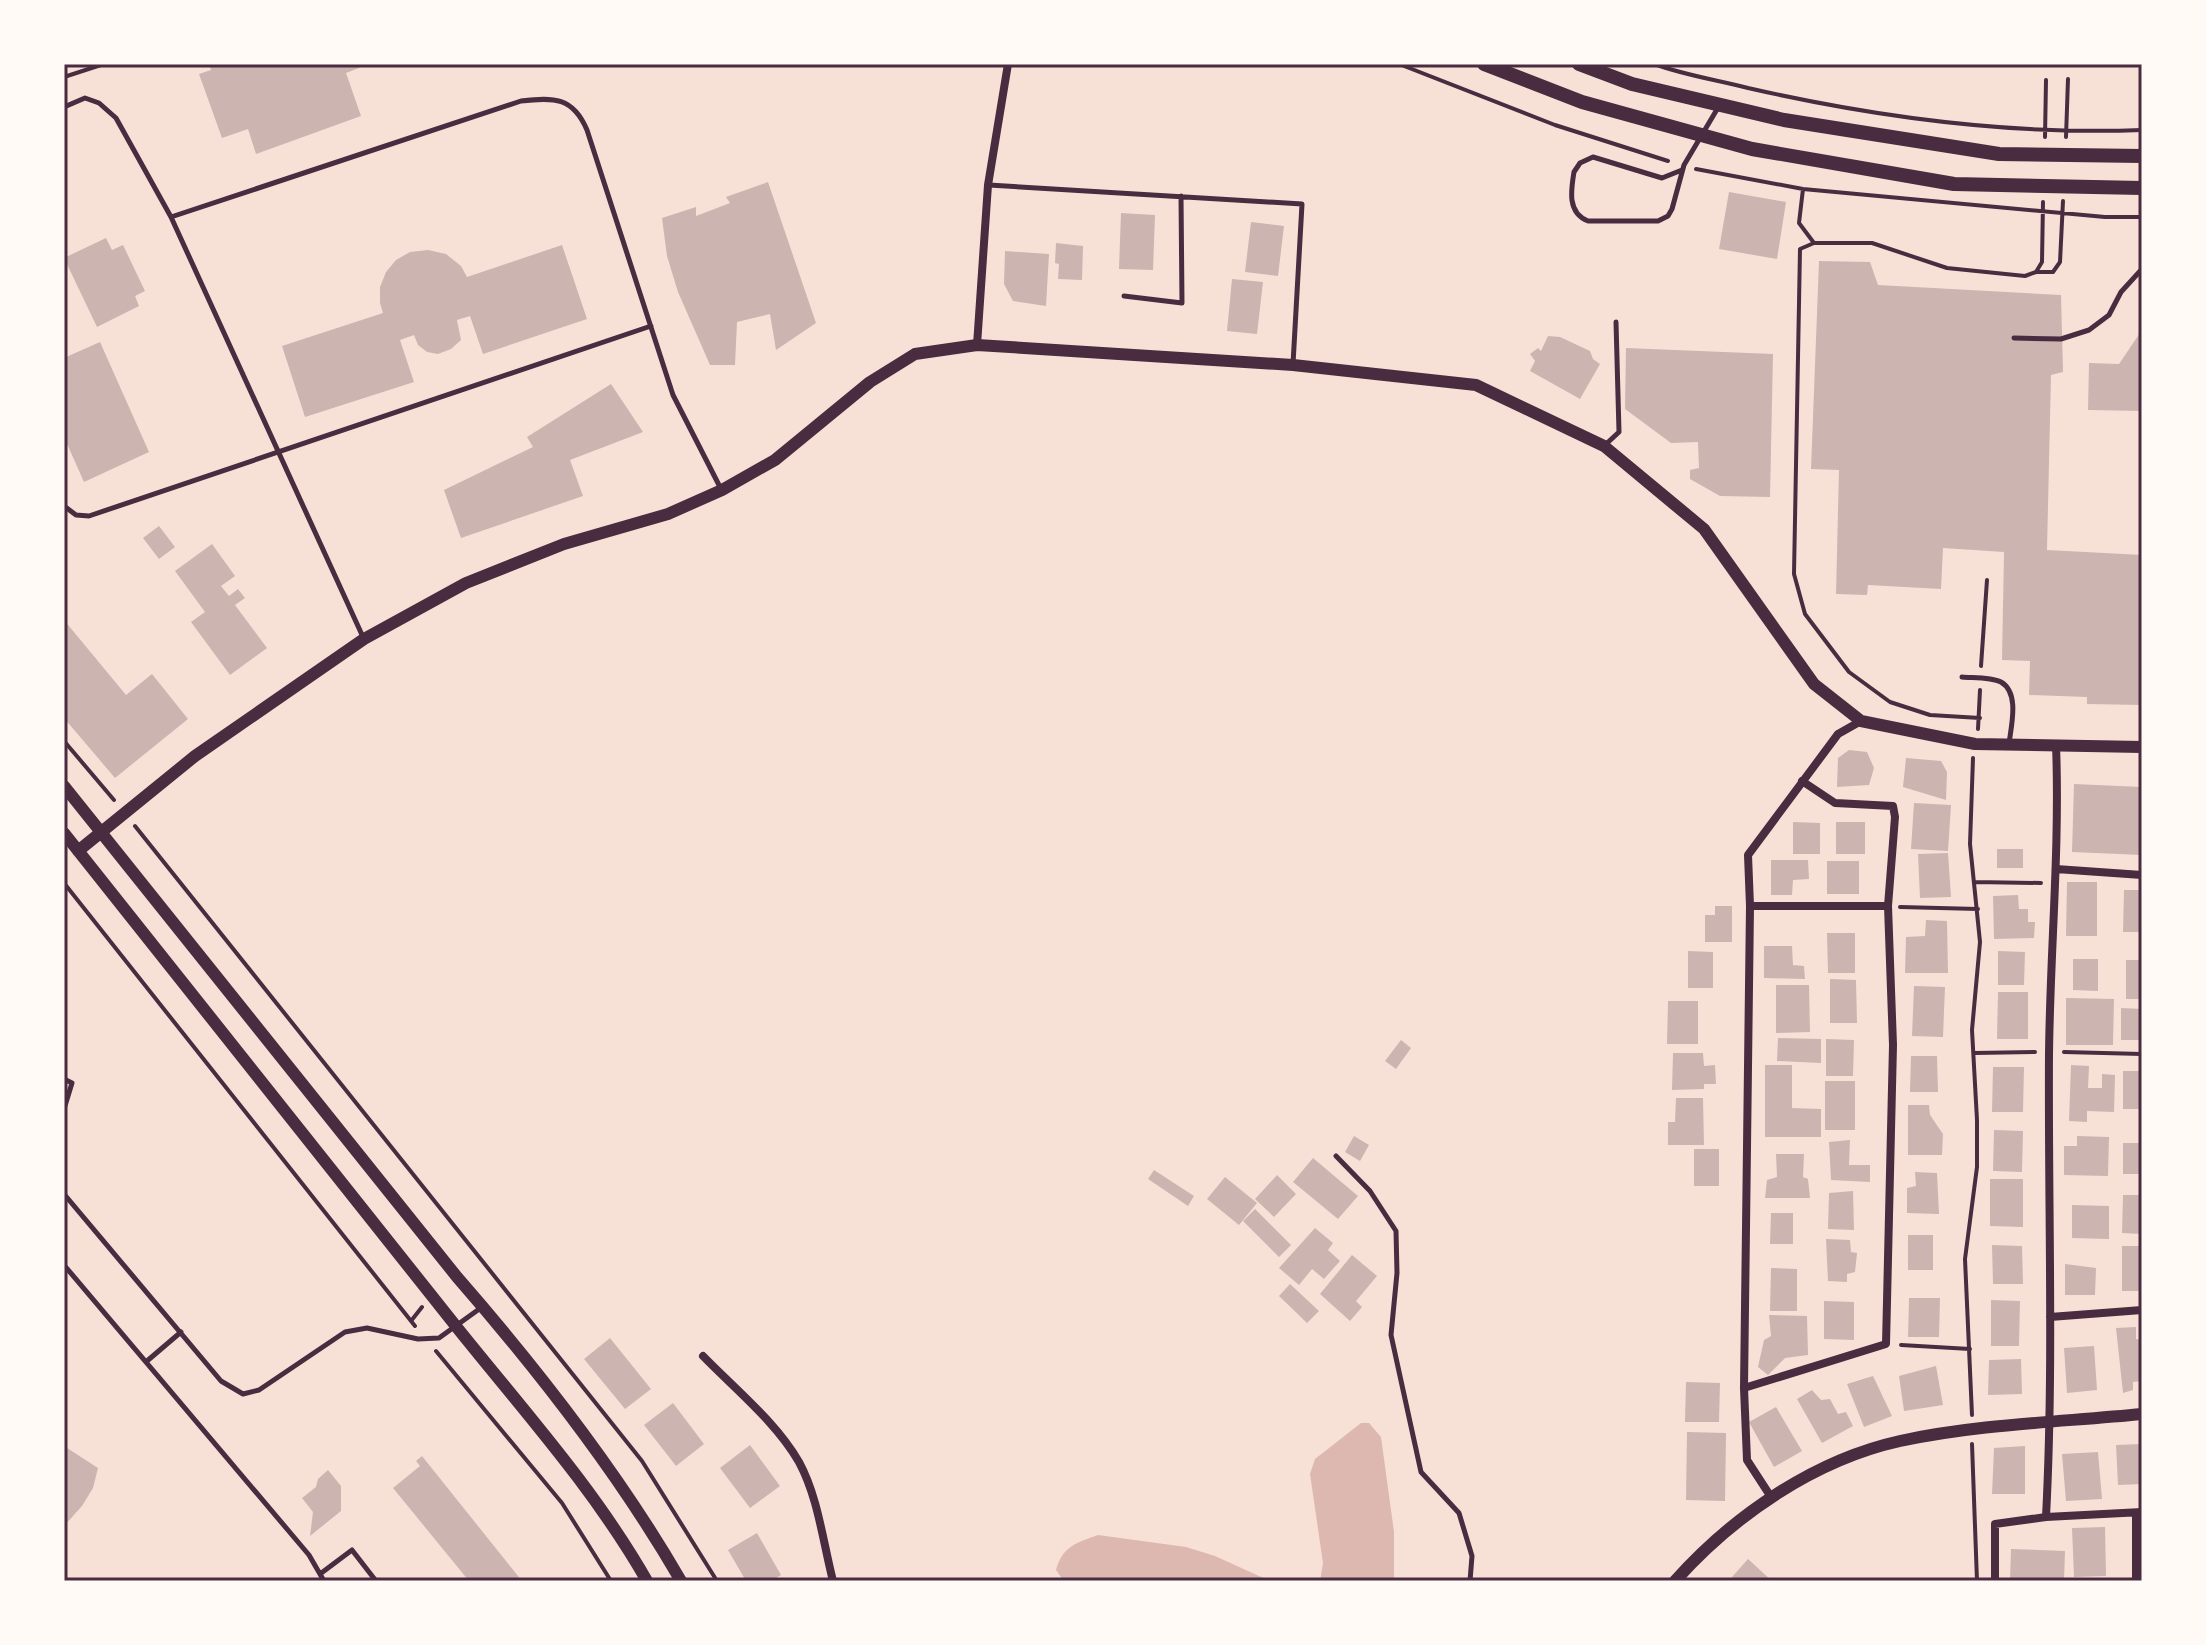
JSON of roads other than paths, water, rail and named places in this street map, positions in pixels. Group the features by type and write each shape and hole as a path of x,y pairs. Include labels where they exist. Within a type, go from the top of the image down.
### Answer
{"main road":[{"path":"1484,64 1582,102 1752,149 1954,184 2142,188"},
{"path":"1579,64 1632,84 1784,120 1999,154 2142,156"}],"street":[{"path":"977,345 988,185 1008,64"},
{"path":"78,851 195,756 364,639 466,583 564,544 668,514 722,490 775,460 870,382 915,354 977,345 1293,365 1476,385 1604,446 1704,529 1814,684 1861,721 1975,744 2142,747"},
{"path":"1771,1497 1747,1460 1744,1388 1748,855 1838,734 1861,721"},
{"path":"2046,1517 2051,1423 2049,1052 2056,869 2056,745"},
{"path":"1744,1388 1886,1344 1893,1045 1888,906 1895,817 1893,806 1835,803 1802,781"},
{"path":"64,786 512,1340 646,1521 681,1581"},
{"path":"64,833 555,1446 608,1518 647,1581"},
{"path":"2056,869 2142,875"},
{"path":"1750,906 1888,906"},
{"path":"2050,1317 2142,1310"},
{"path":"703,1356 782,1439 798,1462 809,1487 833,1581"},
{"path":"1675,1581 1699,1554 1771,1497 1818,1471 1856,1455 1897,1442 1972,1428 2142,1414"},
{"path":"1995,1581 1995,1524 2046,1517 2139,1512 2136,1581"}],"lane":[{"path":"64,107 85,98 99,103 116,118 171,217 364,639"},
{"path":"171,217 521,101 558,100 580,112 673,395 722,490"},
{"path":"1682,170 1662,178 1593,157 1580,163 1574,172 1572,206 1581,218 1588,221 1658,221 1668,216 1682,170 1720,105"},
{"path":"988,185 1302,204 1293,365"},
{"path":"1124,296 1182,303 1181,196"},
{"path":"2014,338 2061,339 2089,330 2109,315 2121,292 2142,269"},
{"path":"1604,446 1619,432 1616,322"},
{"path":"64,506 76,515 89,516 651,326"},
{"path":"1962,677 1999,681 2009,690 2013,707 2009,744"},
{"path":"64,1079 72,1083 64,1109"},
{"path":"1336,1156 1370,1191 1396,1231 1397,1273 1391,1335 1421,1472 1459,1513 1472,1556 1470,1581"},
{"path":"64,1194 221,1381 243,1394 259,1390 345,1332 367,1328 426,1339 439,1338 483,1307"},
{"path":"64,1265 309,1555 324,1581"},
{"path":"147,1361 181,1332"},
{"path":"320,1574 352,1550 376,1581"}]}
